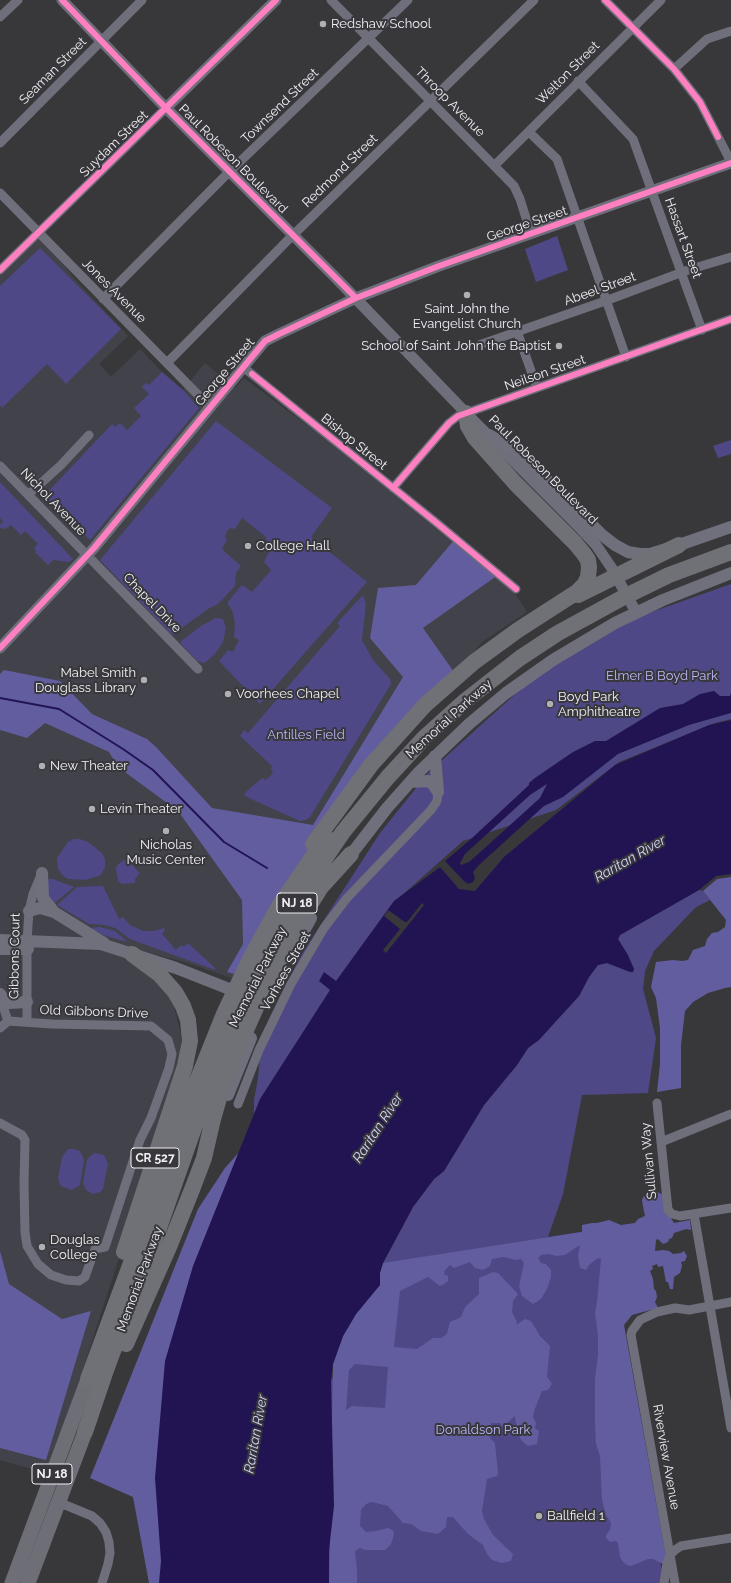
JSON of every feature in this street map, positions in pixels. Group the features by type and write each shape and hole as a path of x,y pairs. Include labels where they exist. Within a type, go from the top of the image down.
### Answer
{"highway":[{"path":"279,906 299,866 330,820 371,765 407,724 435,696 474,662 518,630 577,592 585,584 589,574 589,567 586,557 575,543 515,483 475,438 468,426 466,413"},
{"name":"Memorial Parkway","path":"88,1379 211,1044 241,976 279,906 332,828 382,767 427,721 479,676 544,628 598,597 650,572 731,541"},
{"path":"557,605 679,545"},
{"name":"Memorial Parkway","path":"85,1432 209,1085 230,1033 252,984 281,930 313,876 343,832 380,786 424,738 470,697 520,658 564,630 622,598 669,575 731,552"},
{"path":"85,1432 158,1272 204,1158 213,1118 222,1088 257,1000 293,932 321,887 351,854"},
{"name":"CR 527","path":"88,1379 98,1326 119,1268 183,1072 189,1048 190,1034 188,1020 179,999 163,979 132,954"},
{"name":"NJ 18","path":"12,1583 88,1379"},
{"name":"NJ 18","path":"28,1583 85,1432"}],"main road":[{"path":"489,435 520,454 602,535 620,548 632,553 643,555 679,545 731,526"},
{"path":"204,1158 244,1053 280,975 312,915 351,854 386,808 435,756 480,714 531,674 634,608 731,573"},
{"path":"435,756 438,792"},
{"path":"410,782 428,781 433,784 438,792"},
{"path":"43,871 43,898 54,912"},
{"path":"29,911 40,908 54,912 103,942 110,948"},
{"path":"0,940 27,945"},
{"path":"0,949 27,945 101,944 176,968 257,1000"},
{"path":"2,997 9,1003 27,1002"}],"street":[{"path":"0,18 18,0"},
{"name":"Paul Robeson Boulevard","path":"62,0 100,41 356,298 466,413 576,523 596,545 611,567 634,608"},
{"name":"Seaman Street","path":"0,143 142,0"},
{"name":"Suydam Street","path":"0,270 276,0"},
{"name":"Throop Avenue","path":"331,0 514,186 520,199 531,234"},
{"name":"Townsend Street","path":"103,299 230,172 408,0"},
{"name":"Redmond Street","path":"167,363 293,235 534,0"},
{"path":"605,0 674,69 700,102 731,162"},
{"name":"Welton Street","path":"495,165 661,0"},
{"path":"674,69 707,39 731,31"},
{"name":"Hassart Street","path":"578,82 633,139 702,330"},
{"path":"529,132 558,159 608,300 626,356"},
{"name":"George Street","path":"0,648 87,556 265,341 356,298 531,234 652,192 731,162"},
{"name":"Jones Avenue","path":"0,193 210,407"},
{"name":"Abeel Street","path":"479,345 681,273 731,257"},
{"name":"Neilson Street","path":"394,488 449,423 455,418 731,319"},
{"path":"517,332 537,388"},
{"name":"Bishop Street","path":"244,367 516,589"},
{"path":"28,496 61,465 89,435"},
{"name":"Nichol Avenue","path":"0,466 87,556"},
{"name":"Chapel Drive","path":"87,556 143,611 198,669"},
{"name":"Vorhees Street","path":"238,1104 259,1050 290,984 324,928 347,898 431,810 437,801 438,792"},
{"name":"Gibbons Court","path":"27,1022 27,945 29,911 33,894 43,871"},
{"name":"Gibbons Court","path":"2,997 8,1021"},
{"path":"0,1028 8,1021"},
{"name":"Old Gibbons Drive","path":"0,1123 22,1135 26,1140 24,1183 25,1232 27,1246 38,1264 51,1275 66,1280 79,1281 86,1277 95,1249 105,1247 140,1140 151,1118 169,1068 172,1054 168,1040 151,1026 8,1021"},
{"name":"Sullivan Way","path":"657,1103 667,1207 672,1214 680,1216 694,1214"},
{"path":"661,1142 731,1114"},
{"path":"731,1208 694,1214 731,1428"},
{"path":"710,1306 731,1302"},
{"name":"Riverview Avenue","path":"675,1583 631,1335 632,1331 640,1320 654,1313 675,1308 689,1310 710,1306"},
{"path":"58,1502 92,1516 100,1523 106,1532 110,1553 102,1583"},
{"path":"664,1583 665,1571 670,1555 675,1550 681,1546 731,1538"}],"shaded area":[{"path":"39,233 73,277 128,336 99,364 111,377 140,349 158,368 183,390 205,363 235,388 244,378 316,432 514,592 527,612 483,641 332,817 234,979 185,962 131,948 173,1002 181,1036 180,1062 172,1094 49,1474 0,1460 0,270"}],"green space":[{"path":"557,236 568,270 536,282 525,249"},
{"path":"40,248 121,329 66,384 47,364 2,408 0,405 0,286"},
{"path":"162,372 183,390 199,408 90,540 44,496 112,424 115,427 120,423 127,430 141,416 134,408 149,394 142,387 146,383 149,385"},
{"path":"216,421 332,508 311,537 367,582 260,704 219,661 228,650 233,652 239,640 234,637 235,624 233,612 227,603 241,586 244,586 252,592 271,570 264,562 269,552 266,537 242,518 235,529 231,528 227,531 225,537 227,540 222,548 241,566 236,573 235,586 218,604 208,609 172,635 100,560"},
{"path":"731,440 731,454 718,458 713,446"},
{"path":"0,482 73,559 69,562 53,560 48,565 35,552 36,551 34,548 38,544 25,531 21,535 11,525 6,529 0,528 0,524 3,522 0,518"},
{"path":"455,539 498,575 423,628 454,672 416,708 234,974 227,972 243,944 242,900 178,811 118,767 109,752 45,723 27,738 0,730 0,674 4,670 60,681 92,714 147,739 212,808 313,825 403,677 370,638 378,588 416,585"},
{"name":"Elmer B Boyd Park","path":"731,584 731,719 715,723 619,762 556,810 463,841 393,903 254,1115 254,1100 258,1078 262,1034 300,957 380,833 429,772 532,679 635,618"},
{"name":"Antilles Field","path":"363,595 366,604 362,640 373,660 390,679 391,684 310,817 306,820 300,821 244,795 262,778 266,780 273,773 271,769 272,766 240,736 244,730 248,733 340,626 337,623"},
{"path":"216,618 223,619 226,628 223,642 215,654 206,662 204,663 197,661 180,642 201,626"},
{"path":"74,839 80,839 88,842 102,853 105,859 105,867 99,876 85,880 68,879 63,876 58,869 57,858 68,842"},
{"path":"124,860 128,861 140,873 135,879 135,883 122,884 118,881 116,869 117,865"},
{"path":"731,877 731,987 708,993 693,1002 685,1011 681,1045 681,1088 657,1092 660,1064 660,1028 656,998 651,987 656,962 688,960 693,950 705,946 707,939 712,933 718,932 725,927 726,920 703,891 717,879"},
{"path":"49,879 53,879 74,887 52,905 48,899"},
{"path":"103,886 119,919 123,917 130,925 143,931 154,931 164,928 165,930 162,934 176,950 181,945 183,947 188,943 215,968 215,970 130,939 115,928 104,925 89,924 57,905 77,887"},
{"name":"Donaldson Park","path":"699,890 703,891 710,900 696,907 654,951 645,971 643,989 656,1038 648,1093 582,1095 563,1194 548,1237 651,1221 612,1290 664,1583 329,1583 331,1381 383,1263 413,1207 434,1179 444,1171 484,1105 517,1065 528,1048 539,1039 579,996 589,977 598,965 607,963 618,967 634,969 618,939 620,935"},
{"path":"100,927 115,931 128,942 106,936 90,928"},
{"path":"68,1149 80,1151 84,1160 80,1185 72,1190 60,1185 58,1178 62,1157"},
{"path":"242,1149 163,1583 149,1583 133,1497 90,1478 198,1209 225,1168"},
{"path":"95,1153 104,1155 108,1164 103,1189 100,1192 93,1194 86,1190 83,1183 87,1160"},
{"path":"657,1192 664,1195 667,1212 674,1223 690,1220 691,1230 686,1229 674,1233 668,1242 663,1244 658,1239 656,1240 655,1251 669,1251 673,1254 684,1251 687,1256 685,1261 681,1262 682,1266 680,1273 674,1277 673,1289 670,1289 668,1282 666,1282 663,1266 658,1267 657,1264 652,1266 653,1269 650,1271 657,1297 655,1302 658,1308 632,1315 624,1325 667,1563 663,1564 653,1559 648,1559 631,1566 627,1565 620,1557 618,1543 616,1541 610,1542 606,1538 606,1535 610,1530 611,1523 606,1515 602,1500 600,1456 596,1444 595,1425 595,1379 598,1355 598,1336 595,1313 601,1259 598,1258 589,1265 586,1270 580,1268 578,1255 580,1245 565,1255 556,1256 549,1254 541,1255 538,1258 541,1263 546,1264 551,1270 551,1277 547,1289 541,1299 533,1304 522,1296 519,1286 524,1263 521,1259 515,1260 504,1257 492,1259 490,1266 483,1270 475,1268 470,1262 454,1268 450,1265 445,1270 444,1274 448,1276 448,1281 444,1284 440,1286 428,1277 400,1291 394,1347 417,1349 433,1338 441,1338 447,1334 450,1322 461,1317 465,1307 479,1294 479,1278 493,1272 498,1273 518,1294 513,1301 512,1312 517,1322 516,1325 525,1319 531,1321 540,1336 550,1346 547,1377 552,1384 548,1390 542,1391 533,1417 536,1423 535,1428 539,1431 537,1444 528,1446 521,1440 517,1431 515,1416 503,1427 500,1423 491,1423 490,1438 495,1443 498,1473 497,1476 487,1479 482,1511 484,1519 493,1535 513,1554 511,1561 502,1563 492,1560 487,1554 483,1545 468,1534 453,1517 447,1517 446,1527 438,1534 421,1531 411,1524 403,1523 388,1506 372,1502 366,1504 361,1510 360,1526 366,1532 388,1528 393,1530 394,1535 391,1544 385,1550 365,1550 360,1548 355,1551 357,1583 329,1583 333,1364 343,1336 356,1314 380,1285 380,1273 383,1263 582,1232 582,1225 609,1220 621,1225 635,1223 638,1219 645,1216 642,1201 643,1197","holes":["355,1364 388,1367 385,1408 352,1406 346,1410 349,1370"]},
{"path":"0,1251 9,1284 62,1319 91,1311 46,1460 0,1448"}],"water":[{"path":"714,691 720,696 730,696 731,693 731,713 689,725 618,754 563,797 544,806 479,865 473,872 475,878 473,882 468,884 464,881 445,861 471,839 529,785 529,783 573,752 595,741 606,741 660,708 683,704 700,694","holes":["547,784 540,798 469,862 461,865 460,863 465,854 530,795"]},
{"name":"Raritan River","path":"731,720 731,874 716,876 699,890 620,935 618,939 628,955 634,969 633,972 607,963 598,965 589,977 579,996 539,1040 528,1048 517,1065 484,1105 444,1171 434,1179 413,1207 383,1263 380,1273 380,1285 356,1314 343,1336 333,1364 331,1381 334,1506 329,1550 329,1583 159,1583 161,1561 155,1478 165,1361 193,1266 260,1099 330,990 319,981 324,972 336,981 394,901 440,867 459,889 475,891 504,857 615,765 709,725"}],"pier":[{"path":"422,903 424,905 386,953 383,950 400,929 384,916 388,910 407,922"}],"waterway":[{"path":"0,698 59,709 123,749 153,770 224,842 267,868"}],"cycle path":[{"path":"62,0 159,101 356,298"},
{"path":"0,270 276,0"},
{"path":"605,0 674,69 700,102 718,137"},
{"path":"0,648 94,548 265,341 356,298 439,266 731,163"},
{"path":"393,488 449,423 458,416 731,319"},
{"path":"252,374 516,589"}],"place":[{"name":"Redshaw School","path":"323,24"},
{"name":"Saint John the Evangelist Church","path":"467,295"},
{"name":"School of Saint John the Baptist","path":"559,346"},
{"name":"College Hall","path":"248,546"},
{"name":"Mabel Smith Douglass Library","path":"144,680"},
{"name":"Voorhees Chapel","path":"228,694"},
{"name":"Boyd Park Amphitheatre","path":"550,704"},
{"name":"New Theater","path":"42,766"},
{"name":"Levin Theater","path":"92,809"},
{"name":"Nicholas Music Center","path":"166,831"},
{"name":"Douglas College","path":"42,1247"},
{"name":"Ballfield 1","path":"539,1516"}]}
